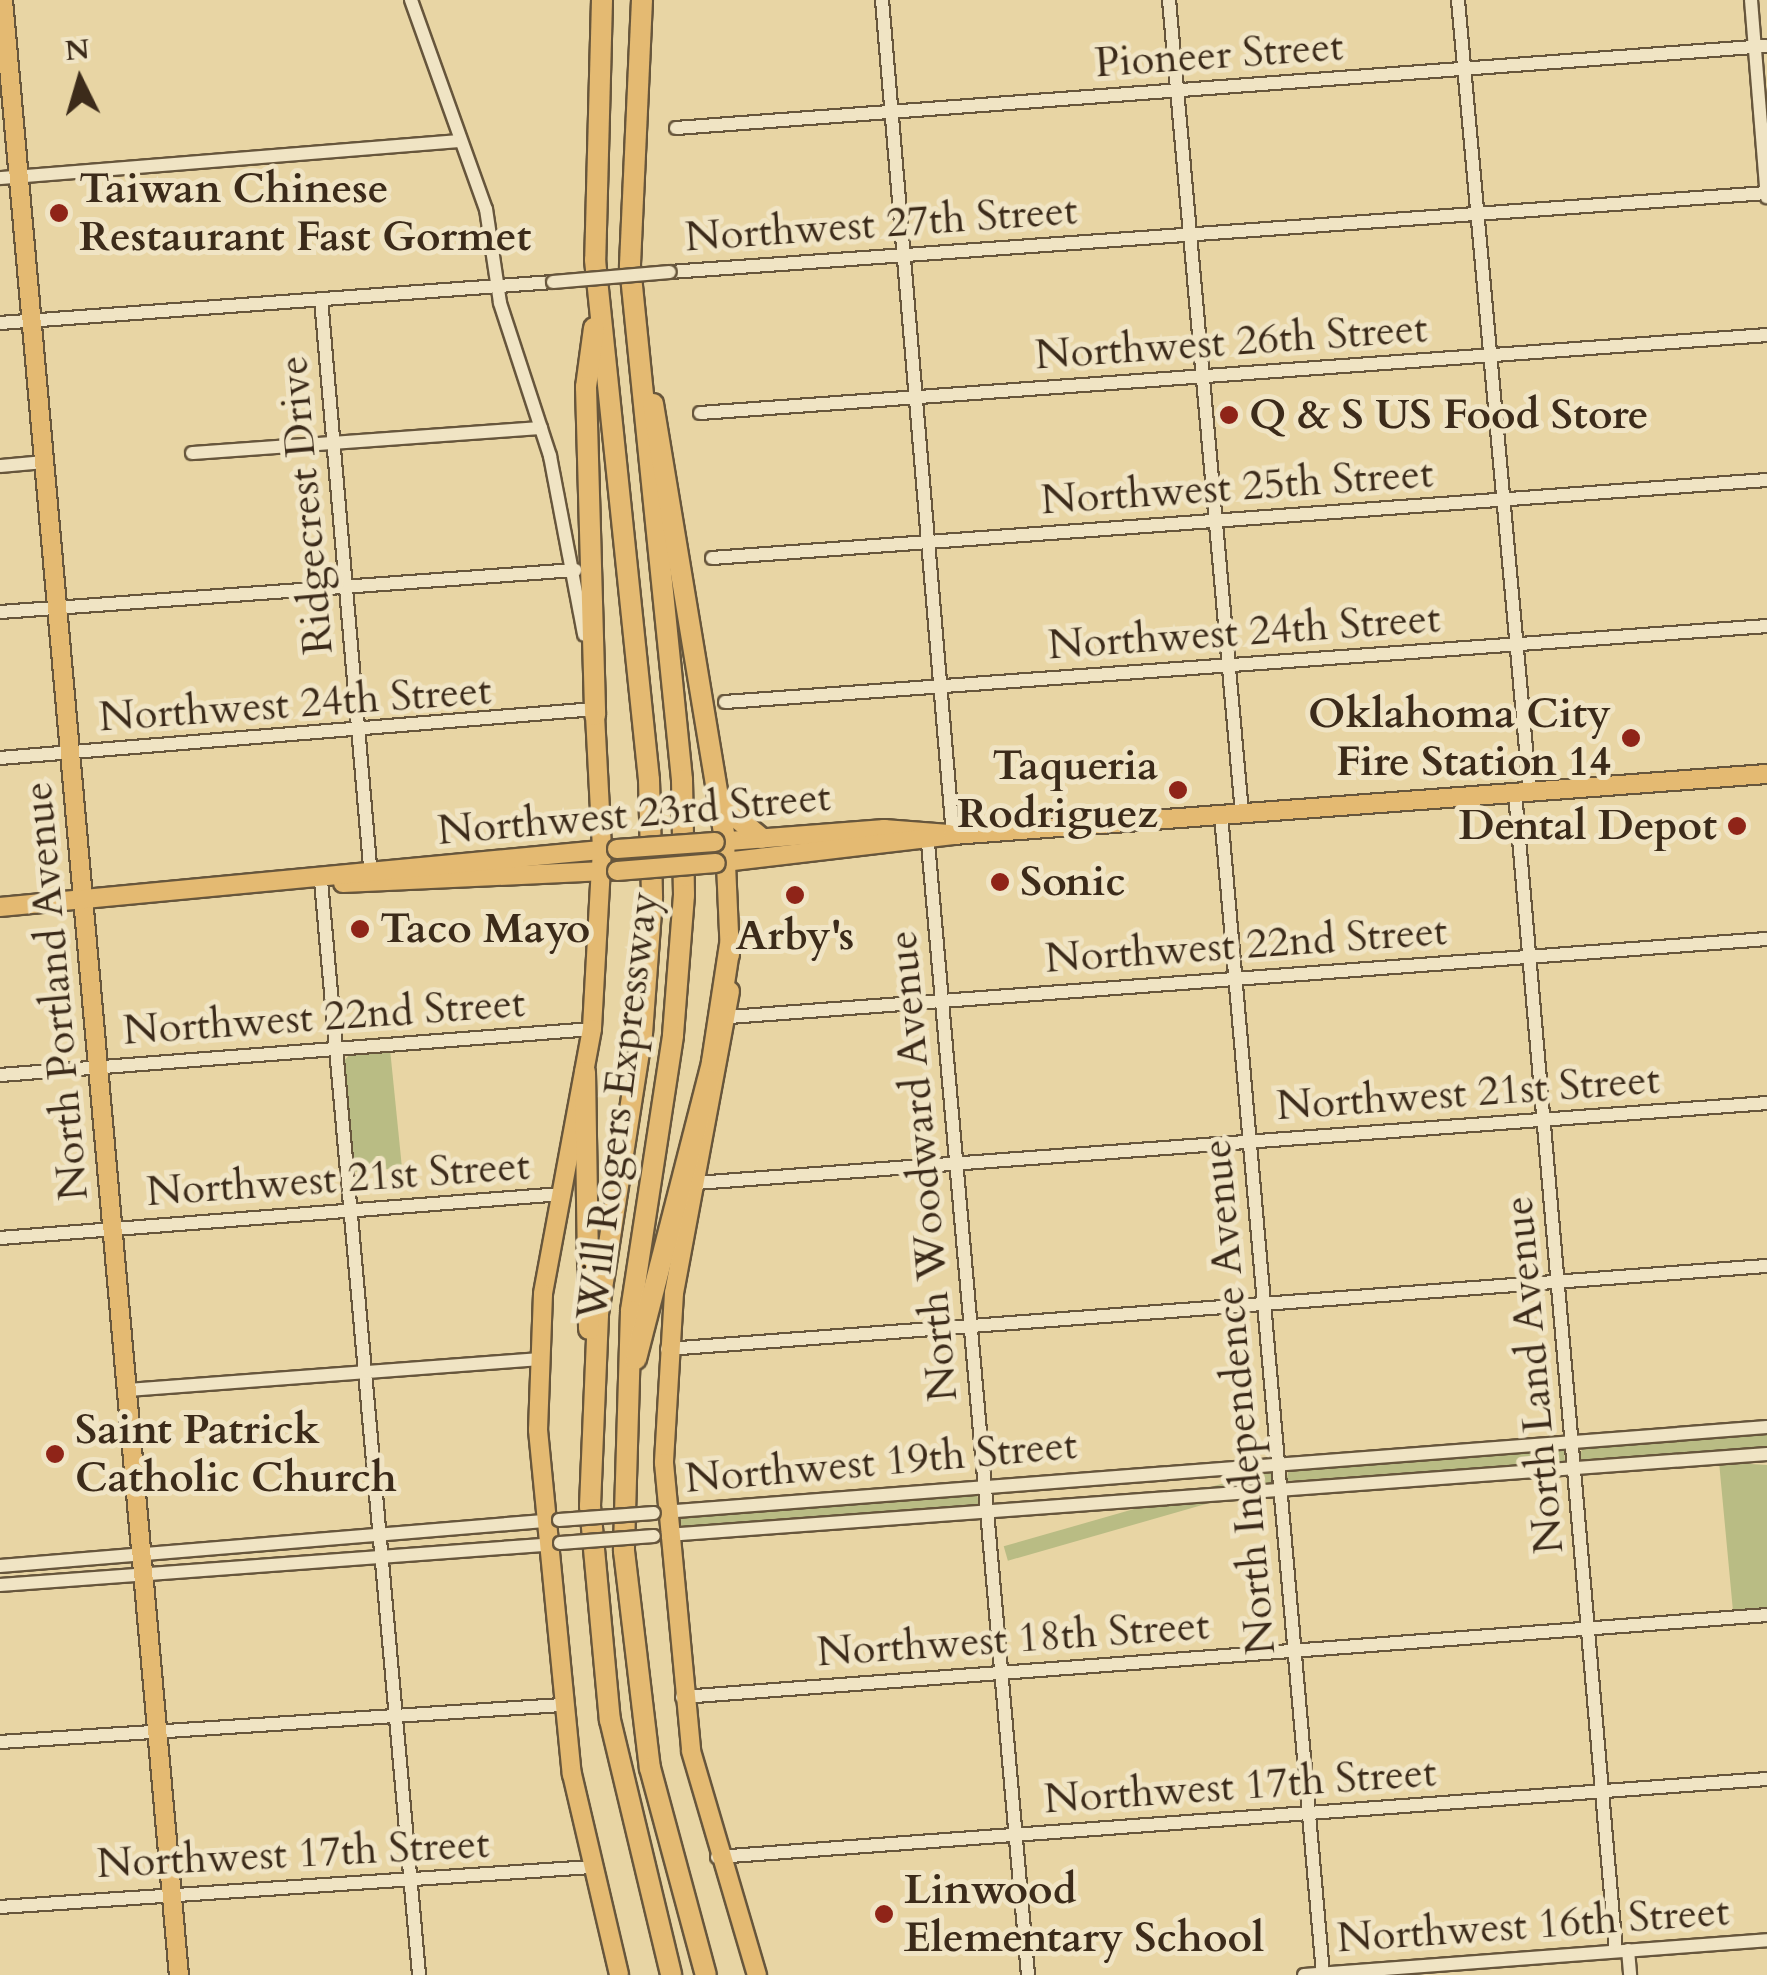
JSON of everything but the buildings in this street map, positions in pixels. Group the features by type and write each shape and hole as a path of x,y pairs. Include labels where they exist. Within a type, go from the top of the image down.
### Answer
{"highway":[{"name":"Will Rogers Expressway","path":"602,0 598,296 649,780 652,898 594,1365 590,1506 602,1663 629,1826 672,1975"},
{"name":"Will Rogers Expressway","path":"642,0 629,154 631,286 682,780 684,896 624,1404 624,1551 641,1718 706,1975"},
{"path":"631,286 724,806 721,852"},
{"path":"596,715 586,387 598,296"},
{"path":"724,806 761,838"},
{"path":"624,1404 712,1062 730,945"},
{"path":"586,1072 583,1289 594,1365"}],"main road":[{"name":"North Portland Avenue","path":"3,0 9,177 32,320 179,1975"},
{"path":"596,715 609,871 599,903 586,1072 561,1194 538,1358 562,1705 591,1867 618,1975"},
{"name":"Northwest 23rd Street","path":"371,878 610,849 721,852 761,838 953,835 1767,774"},
{"name":"Northwest 23rd Street","path":"0,907 371,878 609,871 721,852 927,835"},
{"path":"721,852 730,945 729,1017 667,1349 660,1512 682,1697 717,1857 757,1975"},
{"path":"563,874 599,903"}],"street":[{"path":"411,0 486,209 497,286 542,428 575,570 596,715"},
{"path":"882,0 911,397 953,835"},
{"path":"1168,0 1242,813"},
{"name":"North Land Avenue","path":"1458,0 1516,644 1528,957 1606,1792 1622,1950 1630,1975"},
{"path":"1751,0 1761,47 1767,195"},
{"name":"Pioneer Street","path":"676,128 1761,47"},
{"path":"9,177 460,141"},
{"name":"Northwest 27th Street","path":"0,323 1767,195"},
{"name":"Ridgecrest Drive","path":"321,299 371,878"},
{"name":"Northwest 26th Street","path":"700,414 1767,335"},
{"path":"192,453 542,428"},
{"path":"0,466 44,462"},
{"name":"Northwest 25th Street","path":"712,558 1767,480"},
{"path":"0,612 575,570"},
{"name":"Northwest 24th Street","path":"725,702 1767,626"},
{"name":"Northwest 24th Street","path":"0,758 596,715"},
{"name":"North Independence Avenue","path":"1221,815 1323,1974"},
{"name":"North Woodward Avenue","path":"927,835 1028,1975"},
{"path":"322,881 418,1975"},
{"name":"Northwest 22nd Street","path":"729,1017 1767,939"},
{"name":"Northwest 22nd Street","path":"0,1074 592,1029"},
{"name":"Northwest 21st Street","path":"696,1183 1767,1103"},
{"name":"Northwest 21st Street","path":"0,1238 561,1194"},
{"path":"667,1349 1767,1266"},
{"path":"126,1390 538,1358"},
{"name":"Northwest 19th Street","path":"0,1566 1767,1427"},
{"name":"Northwest 19th Street","path":"0,1585 1767,1457"},
{"name":"Northwest 18th Street","path":"682,1697 1767,1615"},
{"path":"0,1742 396,1719 562,1705"},
{"name":"Northwest 17th Street","path":"717,1857 1767,1779"},
{"name":"Northwest 17th Street","path":"0,1907 591,1867"},
{"name":"Northwest 16th Street","path":"1304,1975 1767,1940"}],"green space":[{"path":"390,1049 402,1168 353,1172 343,1062 351,1053"},
{"path":"1767,1433 1767,1449 1580,1460 1582,1447"},
{"path":"1564,1448 1565,1465 1286,1481 1289,1469"},
{"path":"1719,1462 1767,1465 1767,1609 1733,1611"},
{"path":"1270,1470 1274,1484 1008,1561 1004,1546"},
{"path":"976,1493 981,1506 677,1528 676,1517"}],"place":[{"name":"Taiwan Chinese Restaurant Fast Gormet","path":"59,213"},
{"name":"Q & S US Food Store","path":"1229,415"},
{"name":"Oklahoma City Fire Station 14","path":"1631,738"},
{"name":"Taqueria Rodriguez","path":"1178,790"},
{"name":"Dental Depot","path":"1737,826"},
{"name":"Sonic","path":"1000,882"},
{"name":"Arby's","path":"795,895"},
{"name":"Taco Mayo","path":"360,929"},
{"name":"Saint Patrick Catholic Church","path":"55,1454"},
{"name":"Linwood Elementary School","path":"884,1914"}]}
